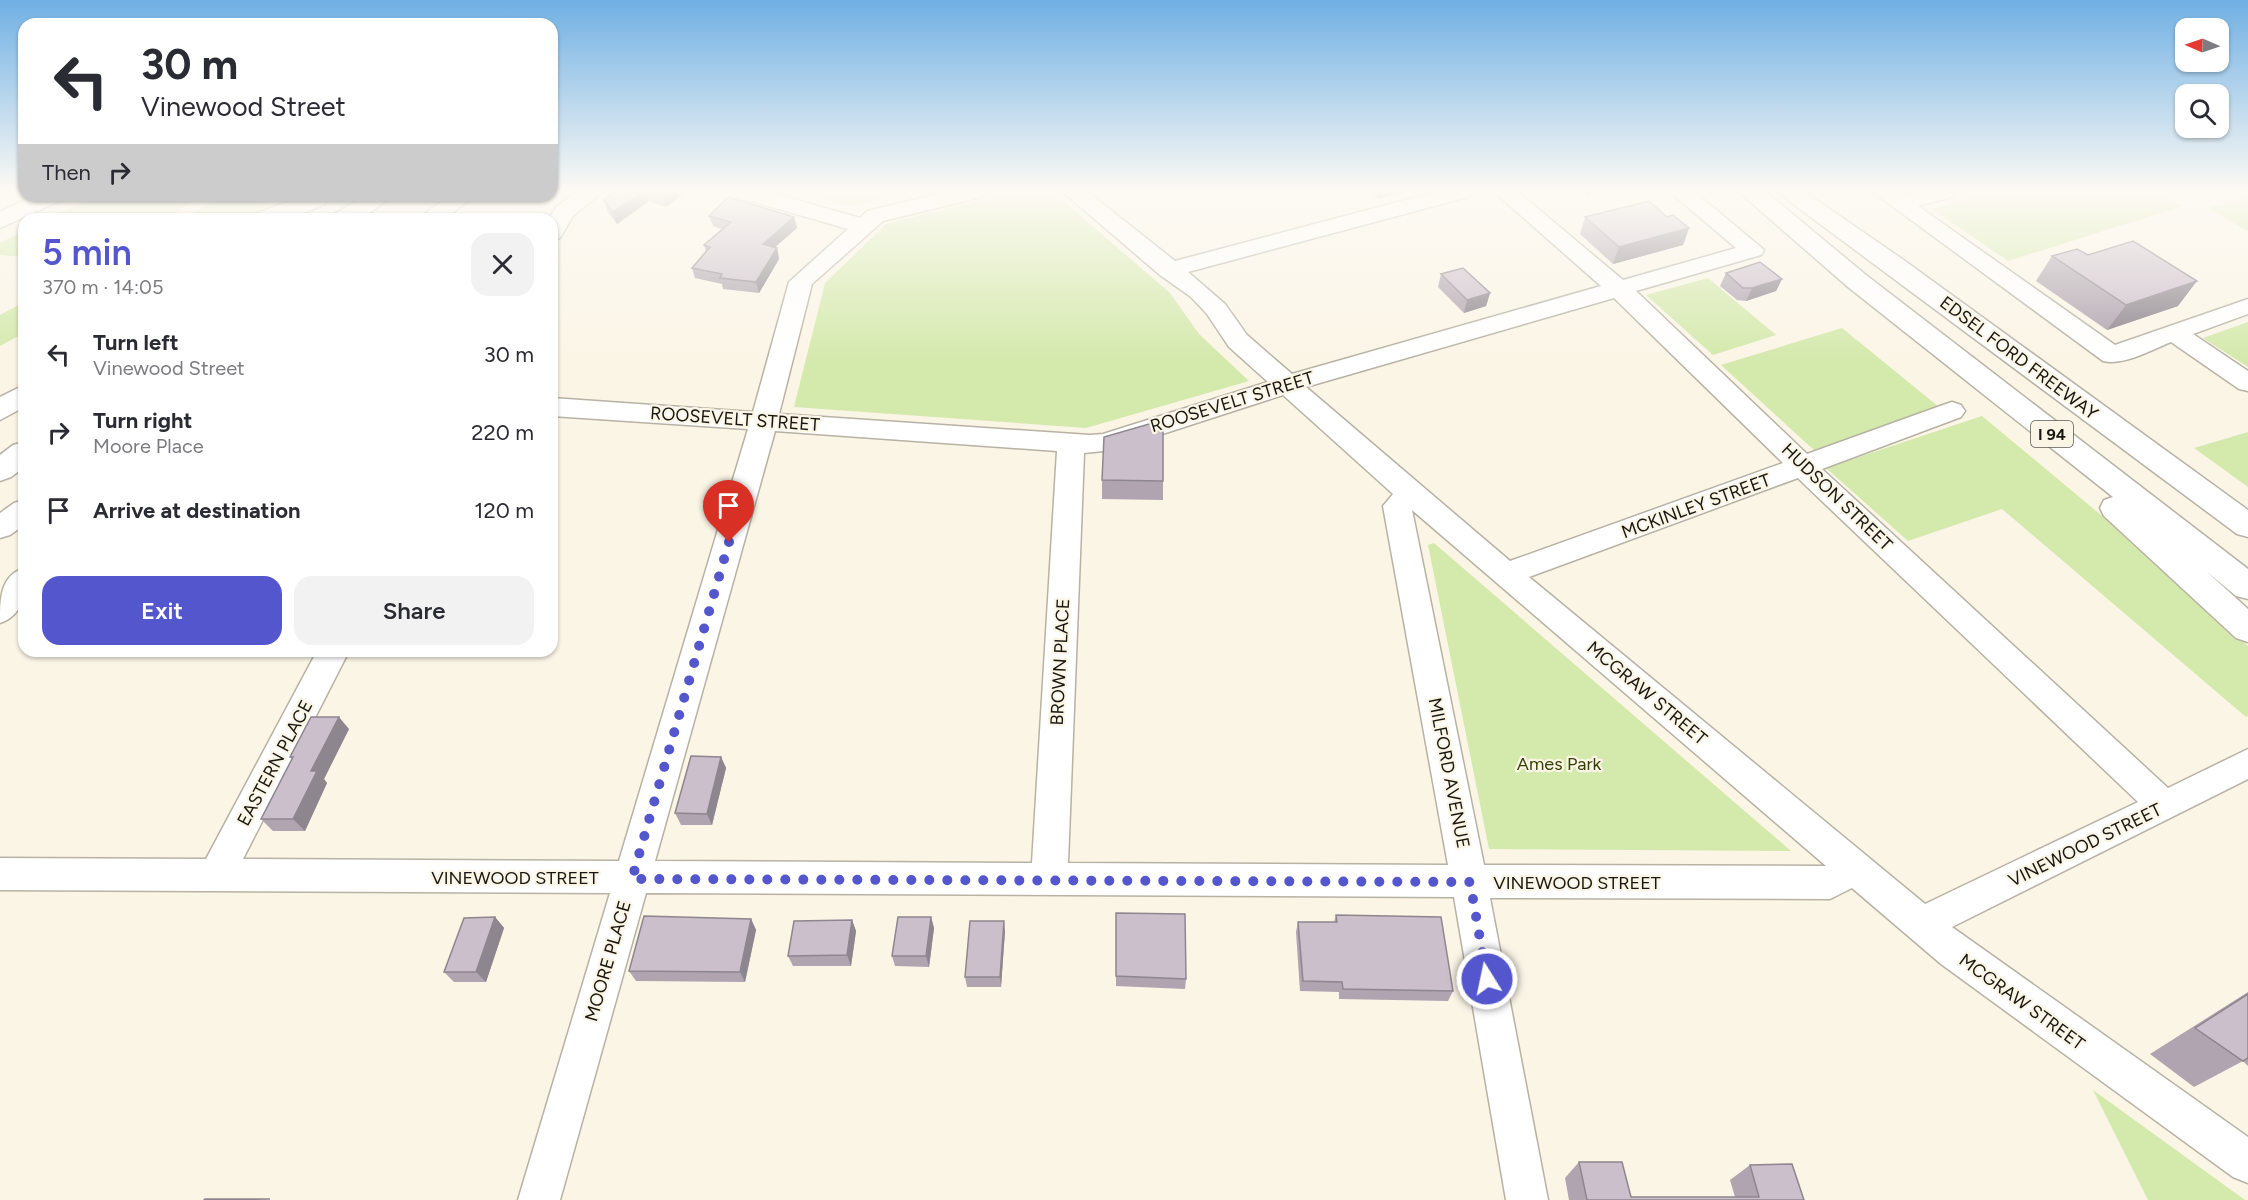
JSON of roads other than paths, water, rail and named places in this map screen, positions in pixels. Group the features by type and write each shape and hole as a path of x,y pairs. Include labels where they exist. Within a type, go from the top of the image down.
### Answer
{"main road":[{"name":"EDSEL FORD FREEWAY","path":"1826,248 1857,281 2248,587"},
{"name":"EDSEL FORD FREEWAY","path":"1871,248 2248,526"},
{"path":"1857,281 1972,380 2248,629"},
{"path":"0,384 18,373"},
{"path":"0,410 18,398"},
{"path":"2121,434 2248,507"},
{"path":"0,453 18,440"},
{"path":"0,470 18,456"}],"street":[{"name":"MOORE PLACE","path":"539,1200 764,421 801,282 839,248"},
{"name":"MCGRAW STREET","path":"1141,248 1199,292 1216,309 1238,341 1412,495 1954,952 2248,1162"},
{"path":"1168,270 1185,263 1243,248"},
{"name":"HUDSON STREET","path":"1570,248 1617,288 2165,806"},
{"name":"ROOSEVELT STREET","path":"558,407 1071,443 1104,442 1288,384 1753,250 1751,248"},
{"path":"1962,248 2112,356 2248,306"},
{"path":"2174,333 2248,383"},
{"name":"MCKINLEY STREET","path":"1506,574 1952,411"},
{"name":"BROWN PLACE","path":"1048,881 1071,443"},
{"name":"MILFORD AVENUE","path":"1412,495 1397,506 1470,882 1527,1200"},
{"path":"0,528 18,514"},
{"name":"EASTERN PLACE","path":"216,876 330,657"},
{"name":"VINEWOOD STREET","path":"1922,924 2165,806 2248,763"},
{"name":"VINEWOOD STREET","path":"0,874 632,879 1830,883 1854,867"}],"park label":[{"name":"Ames Park","path":"1559,764"}]}
